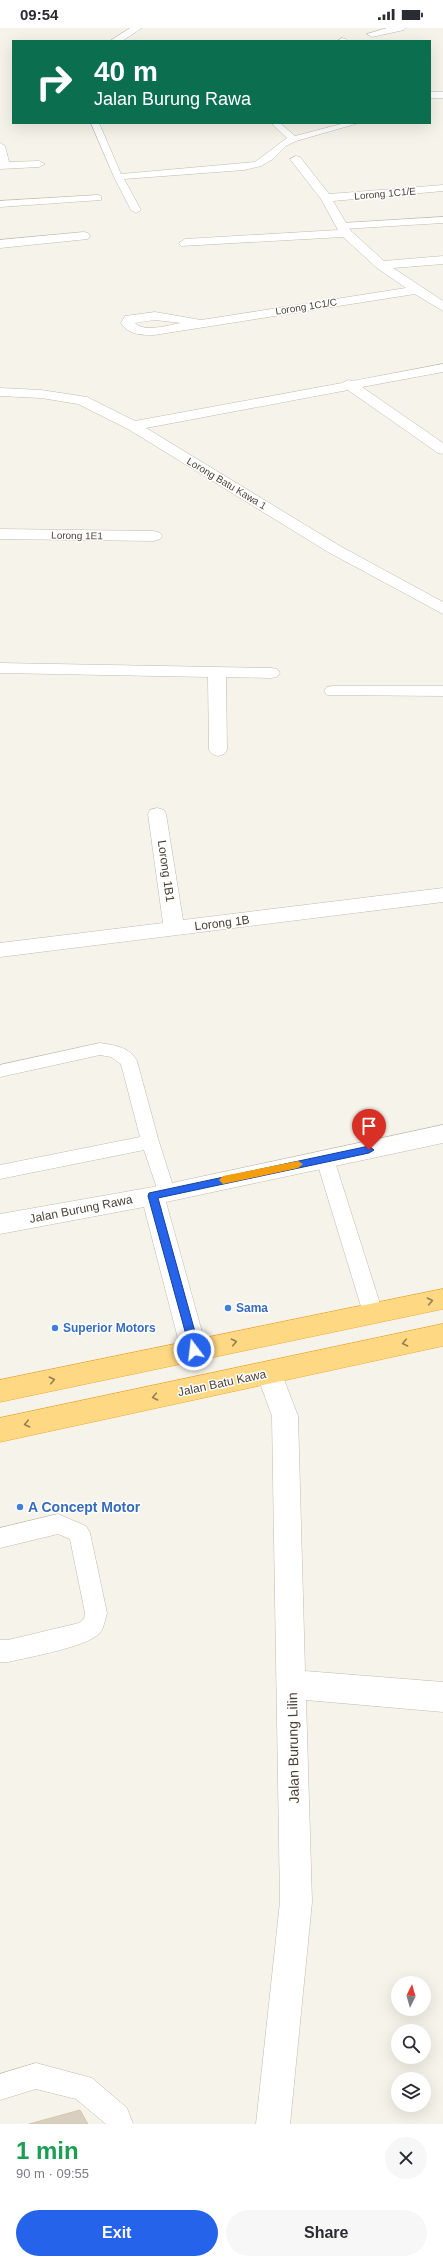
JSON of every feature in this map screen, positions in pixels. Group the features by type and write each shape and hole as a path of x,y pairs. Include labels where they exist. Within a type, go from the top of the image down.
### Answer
{"highway":[{"path":"0,1391 443,1299"},
{"name":"Jalan Batu Kawa","path":"0,1430 443,1335"}],"street":[{"path":"117,40 137,28"},
{"path":"372,34 401,28"},
{"path":"431,95 443,95"},
{"path":"0,146 2,166 39,164"},
{"path":"296,159 326,198 344,230 381,265 415,290 443,307"},
{"name":"Lorong 1C1/E","path":"326,198 443,188"},
{"path":"185,244 344,230"},
{"path":"0,244 84,236"},
{"path":"381,265 443,260"},
{"name":"Lorong 1C1/C","path":"198,323 415,290"},
{"path":"133,426 348,384 443,368"},
{"path":"348,384 443,450"},
{"name":"Lorong Batu Kawa 1","path":"0,392 41,394 82,400 133,426 334,549 443,609"},
{"name":"Lorong 1E1","path":"0,534 154,536"},
{"path":"0,668 271,673"},
{"path":"217,672 218,750"},
{"path":"332,691 443,691"},
{"name":"Lorong 1B1","path":"157,814 174,928"},
{"name":"Lorong 1B","path":"0,950 443,895"},
{"name":"Jalan Burung Rawa","path":"0,1224 159,1194 443,1134"},
{"path":"159,1194 194,1350"},
{"name":"Jalan Burung Lilin","path":"269,1372 284,1416 292,1684 296,1902 273,2124"},
{"path":"292,1684 443,1697"}],"lane":[{"path":"95,124 118,177 136,210"},
{"path":"276,124 293,139"},
{"path":"118,177 244,167 258,164 270,157 283,144 293,139 351,124"},
{"path":"0,204 98,198"},
{"path":"344,230 443,220"},
{"path":"0,1071 100,1049 115,1051 129,1061 150,1142 159,1194"},
{"path":"0,1172 150,1142"},
{"path":"325,1159 373,1313"},
{"path":"0,1538 58,1524 79,1533 96,1613 93,1625 84,1632 8,1651 0,1651"},
{"path":"0,2087 36,2076 83,2087 118,2117 120,2124"}],"building":[{"path":"80,2110 88,2124 29,2124"}],"slow traffic":[{"path":"223,1180 298,1164"}],"place":[{"name":"Sama","path":"228,1308"},
{"name":"Superior Motors","path":"55,1328"},
{"name":"A Concept Motor","path":"20,1507"}],"route":[{"path":"194,1350 152,1196 369,1150"}]}
